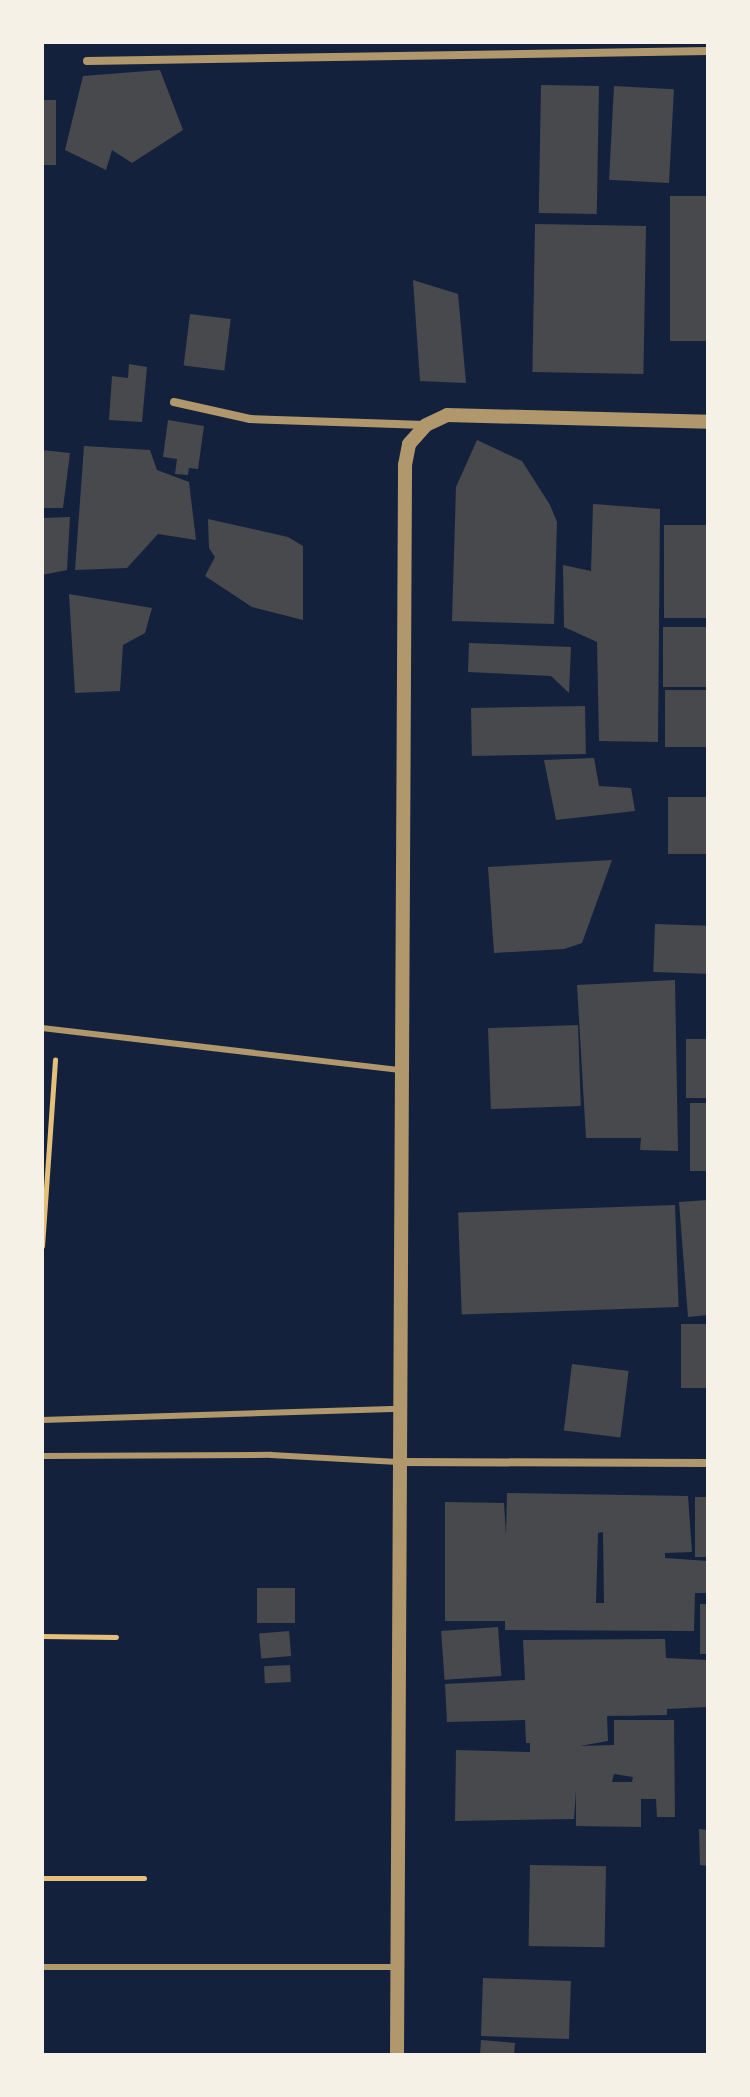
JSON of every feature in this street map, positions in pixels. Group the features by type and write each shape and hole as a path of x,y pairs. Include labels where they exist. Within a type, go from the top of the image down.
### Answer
{"street":[{"path":"87,61 708,51"},
{"path":"174,402 250,419 426,425"},
{"path":"397,2055 405,465 409,444 426,425 447,415 708,422"},
{"path":"401,1462 708,1463"}],"lane":[{"path":"42,1028 401,1070"},
{"path":"42,1420 400,1409"},
{"path":"42,1456 271,1455 401,1462"},
{"path":"42,1967 398,1967"}],"path":[{"path":"42,1246 57,1030"},
{"path":"42,1636 116,1637"},
{"path":"42,1878 144,1878"}],"building":[{"path":"160,70 183,130 132,163 112,150 106,170 65,150 83,76"},
{"path":"541,85 599,86 597,214 539,213"},
{"path":"614,86 674,89 669,183 609,180"},
{"path":"42,100 56,100 56,165 42,165"},
{"path":"670,196 708,196 708,341 670,341"},
{"path":"535,224 646,226 643,374 532,372"},
{"path":"413,280 458,294 466,383 420,381"},
{"path":"190,314 231,319 224,371 184,366"},
{"path":"129,364 147,367 142,422 109,420 112,376 128,378"},
{"path":"168,420 204,426 198,469 189,468 188,475 175,474 177,459 163,457"},
{"path":"477,440 522,461 550,505 557,522 554,624 452,621 456,487"},
{"path":"84,446 150,450 157,470 189,482 196,540 158,534 127,568 75,570"},
{"path":"42,450 70,453 63,508 42,508"},
{"path":"593,504 660,509 658,742 599,741 597,642 564,627 563,565 591,571"},
{"path":"70,517 67,570 42,575 42,518"},
{"path":"208,519 288,537 303,546 303,620 252,607 205,576 215,557 209,548"},
{"path":"664,525 708,525 708,618 664,618"},
{"path":"69,594 152,608 145,633 123,645 120,691 75,693"},
{"path":"663,627 708,627 708,687 663,687"},
{"path":"469,643 571,647 569,693 551,676 468,672"},
{"path":"665,690 708,690 708,747 665,747"},
{"path":"585,706 586,754 472,756 471,708"},
{"path":"594,758 599,786 631,788 635,811 556,820 544,760"},
{"path":"668,797 708,797 708,854 668,854"},
{"path":"612,860 582,943 564,949 494,953 488,867"},
{"path":"655,924 708,926 706,974 653,972"},
{"path":"675,980 678,1151 640,1150 641,1138 586,1138 577,985"},
{"path":"578,1025 581,1106 491,1109 488,1028"},
{"path":"686,1039 708,1039 708,1098 686,1098"},
{"path":"690,1103 708,1103 708,1171 690,1171"},
{"path":"708,1200 708,1315 688,1317 679,1202"},
{"path":"675,1205 679,1307 462,1315 458,1213"},
{"path":"681,1324 708,1324 708,1388 681,1388"},
{"path":"572,1364 629,1371 620,1437 564,1431"},
{"path":"507,1493 688,1496 692,1552 665,1553 665,1558 708,1561 708,1593 695,1593 694,1631 505,1630 505,1621 445,1621 445,1502 504,1503 506,1535","holes":["603,1532 604,1603 596,1603 598,1533"]},
{"path":"695,1497 708,1497 708,1557 695,1557"},
{"path":"257,1588 295,1588 295,1623 257,1623"},
{"path":"700,1604 708,1604 708,1654 700,1654"},
{"path":"498,1627 501,1676 445,1680 441,1631"},
{"path":"289,1631 291,1656 261,1659 259,1634"},
{"path":"665,1639 666,1658 708,1660 708,1707 667,1709 667,1715 607,1716 608,1741 580,1746 614,1745 614,1720 674,1720 675,1817 657,1817 656,1799 641,1799 641,1827 576,1826 576,1791 574,1819 455,1821 456,1750 530,1752 530,1743 526,1743 525,1720 447,1722 445,1684 525,1680 523,1640","holes":["614,1774 633,1777 632,1782 612,1782"]},
{"path":"290,1665 291,1682 265,1683 264,1666"},
{"path":"699,1829 708,1830 708,1866 700,1865"},
{"path":"530,1865 606,1866 605,1947 529,1946"},
{"path":"483,1978 571,1981 569,2039 481,2036"},
{"path":"481,2040 515,2043 514,2055 480,2055"}]}
